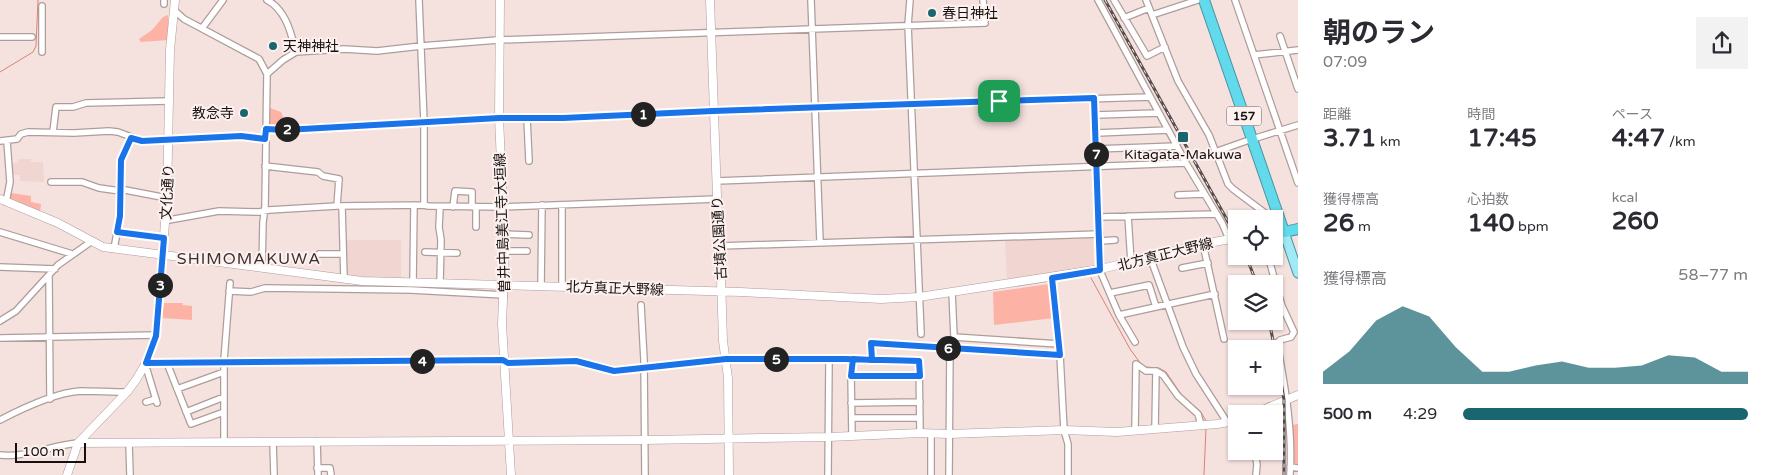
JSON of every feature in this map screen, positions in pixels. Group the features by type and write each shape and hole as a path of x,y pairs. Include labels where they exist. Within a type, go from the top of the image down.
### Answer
{"highway":[{"name":"157","path":"1204,0 1254,139"},
{"name":"157","path":"1209,0 1277,210"}],"main road":[{"path":"1283,229 1298,259"},
{"path":"1283,230 1298,273"}],"street":[{"path":"203,27 223,0"},
{"path":"267,0 275,4 282,12 296,52"},
{"path":"419,0 424,122 424,205"},
{"name":"曽井中島美江寺大垣線","path":"500,0 498,40 499,118 505,251 502,324 511,475"},
{"name":"古墳公園通り","path":"710,0 723,341 728,378 729,475"},
{"path":"811,0 820,242"},
{"path":"910,0 908,25 921,334"},
{"path":"267,74 296,52 344,49 377,52 421,46 498,40 985,23 983,0"},
{"path":"1098,0 1186,163 1228,232"},
{"path":"1114,0 1147,56 1165,48"},
{"path":"1146,0 1178,81 1209,135 1228,184 1260,210"},
{"path":"1152,15 1198,0"},
{"path":"1235,0 1298,183"},
{"path":"174,4 177,14 259,60 267,74 262,268"},
{"name":"文化通り","path":"67,475 78,443 127,392 145,366 156,336 166,218 174,4"},
{"path":"42,6 42,52"},
{"path":"1124,18 1149,8"},
{"path":"1280,36 1298,89"},
{"path":"0,37 32,37"},
{"path":"1254,55 1298,50"},
{"path":"266,129 285,130 499,118 563,118 1150,96"},
{"path":"1094,98 1100,270 1119,314 1135,342"},
{"path":"53,132 56,107 73,107 86,103 169,101"},
{"path":"1096,115 1158,113"},
{"path":"527,118 529,161"},
{"path":"1215,152 1298,125"},
{"path":"1096,133 1168,130"},
{"path":"3,200 10,182 3,141 17,139 21,134 28,132 74,133 109,131 118,132 142,141 241,136 265,139"},
{"path":"114,249 120,216 121,160 131,138"},
{"path":"1096,149 1177,146"},
{"path":"716,181 1186,163"},
{"path":"265,166 318,172 323,176 339,179 344,279"},
{"path":"51,182 82,182 99,188 167,198"},
{"path":"454,206 455,191 472,192 476,227"},
{"path":"1178,195 1204,194"},
{"path":"166,218 169,220 219,211 264,211 340,206 424,205 502,207 717,199"},
{"name":"北方真正大野線","path":"3,200 58,223 104,247 344,279 889,299 919,297 1100,270 1228,240"},
{"path":"413,283 414,205"},
{"path":"541,286 542,205"},
{"path":"562,205 562,287"},
{"path":"440,206 440,283"},
{"path":"1099,217 1216,214"},
{"path":"1128,216 1131,262"},
{"path":"0,232 72,254"},
{"path":"117,232 164,238"},
{"path":"504,234 529,235"},
{"path":"720,246 1100,234"},
{"path":"1100,241 1115,240"},
{"path":"0,321 16,311 55,269 72,254 92,241"},
{"path":"1204,244 1224,339"},
{"path":"505,251 527,251"},
{"path":"425,252 457,253"},
{"path":"318,254 343,254"},
{"path":"0,455 12,457 64,444 78,443 510,439 645,440 1064,430 1117,432 1228,422 1196,374 1183,347 1150,257"},
{"path":"1182,268 1208,263"},
{"path":"1271,265 1282,306 1294,332 1291,337 1280,340 1277,343 1288,399 1290,475"},
{"path":"0,266 55,269"},
{"path":"49,276 50,399"},
{"path":"1052,278 1060,355 1064,430 1068,444 1068,475"},
{"path":"224,442 224,363 230,283"},
{"path":"1110,293 1149,285 1156,307"},
{"path":"229,291 251,292 265,288 411,290 504,295"},
{"path":"952,292 954,337 1059,344"},
{"path":"1119,314 1215,294"},
{"path":"641,305 645,475"},
{"path":"0,338 156,336"},
{"path":"872,360 871,343 1060,355"},
{"path":"949,475 950,348"},
{"path":"146,402 157,400 145,366 167,363 503,360 508,363 576,361 614,371 726,359 919,361 920,433"},
{"path":"852,436 851,376 853,359"},
{"path":"828,475 829,360"},
{"path":"167,363 191,424 224,412"},
{"path":"1135,430 1136,364 1146,371 1163,375 1178,396 1198,414 1201,425"},
{"path":"177,389 224,372"},
{"path":"1156,372 1156,429"},
{"path":"851,376 920,376"},
{"path":"0,420 23,408 66,394 80,392 127,392"},
{"path":"1278,405 1298,394"},
{"path":"186,412 224,397"},
{"path":"851,404 920,402"},
{"path":"852,418 920,418"},
{"path":"931,433 931,475"},
{"path":"317,441 318,475"},
{"path":"273,442 274,475"},
{"path":"130,443 130,475"},
{"path":"1256,460 1256,475"},
{"path":"1290,467 1298,468"},
{"path":"317,468 330,468 331,475"}],"shaded area":[{"path":"168,15 168,40 141,42 139,39 152,30 163,17"},
{"path":"270,108 281,112 284,119 284,127 268,127"},
{"path":"18,159 31,159 31,162 43,162 44,182 20,181 20,175 11,175 11,163 18,163"},
{"path":"11,193 31,196 31,202 41,204 40,213 10,201"},
{"path":"1093,237 1094,267 1007,279 1005,239"},
{"path":"345,240 401,240 401,281 345,276"},
{"path":"1049,284 1054,318 994,325 993,292"},
{"path":"164,303 183,303 182,305 192,306 192,320 162,318"},
{"path":"1298,424 1298,466 1293,465 1292,425"}],"waterway":[{"path":"0,72 33,52 36,46 38,0"},
{"path":"1091,278 1130,349 1141,364 1146,367 1159,368 1166,372 1183,397"},
{"path":"1188,401 1200,411 1207,422"},
{"path":"1204,475 1206,428"}],"railway":[{"path":"1105,0 1228,222"},
{"path":"1250,265 1253,275"},
{"path":"1271,330 1284,400 1284,475"}],"place":[{"name":"春日神社","path":"932,13"},
{"name":"天神神社","path":"273,46"},
{"name":"教念寺","path":"244,113"},
{"name":"Kitagata-Makuwa","path":"1183,137"}],"district":[{"name":"SHIMOMAKUWA","path":"249,258"}],"route":[{"path":"999,101 563,118 499,118 285,130 266,129 265,139 241,136 142,141 131,138 121,160 120,216 117,232 164,238 156,336 146,363 503,360 508,363 576,361 614,371 660,368 726,359 853,359 872,360 919,361 920,376 851,376 853,359 872,360 871,343 1060,355 1052,278 1100,270 1094,98 999,101"}]}
